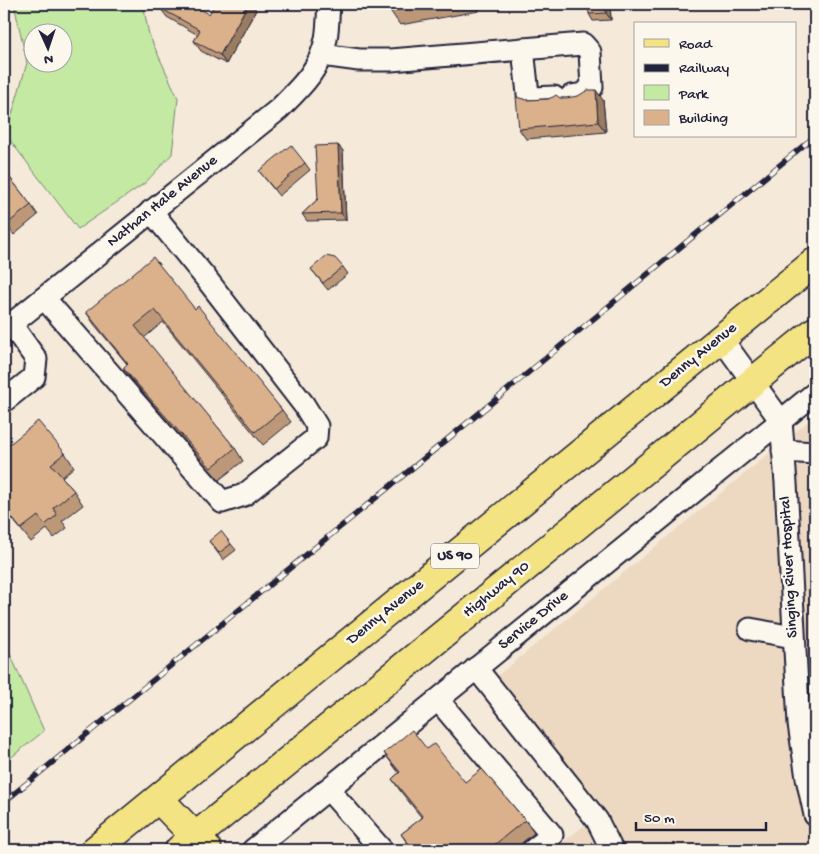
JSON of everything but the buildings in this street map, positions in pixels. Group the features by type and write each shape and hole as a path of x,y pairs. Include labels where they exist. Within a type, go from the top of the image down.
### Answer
{"main road":[{"name":"Denny Avenue","path":"95,850 815,262"},
{"name":"Highway 90","path":"194,846 815,331"},
{"path":"159,799 194,846"}],"street":[{"path":"329,4 327,38 319,62 390,60 583,44 590,52 592,87 583,94 534,98 528,94 523,49"},
{"name":"Nathan Hale Avenue","path":"7,327 279,109 299,90 319,62"},
{"path":"44,298 222,502 244,495 316,438 318,426 304,405 205,277 151,212"},
{"path":"4,401 34,377 36,359 7,327"},
{"name":"Singing River Hospital","path":"721,338 781,421 799,724 807,778 815,814"},
{"name":"Service Drive","path":"253,850 815,393"},
{"path":"784,451 815,453"},
{"path":"750,629 793,637"},
{"path":"476,668 597,820 612,850"},
{"path":"438,700 552,835 533,850"},
{"path":"328,789 382,850"}],"shaded area":[{"path":"815,416 815,850 553,850 589,822 484,687"}],"green space":[{"path":"14,4 143,4 149,35 178,98 172,154 145,183 78,229 6,135 24,72 72,72 72,22 22,22 22,40"},
{"path":"4,640 44,731 4,763"}],"railway":[{"path":"4,802 815,136"}]}
